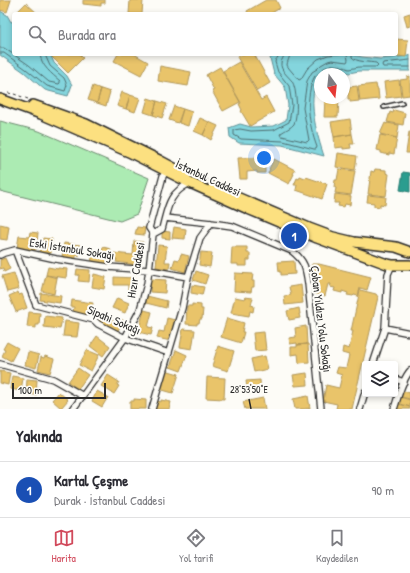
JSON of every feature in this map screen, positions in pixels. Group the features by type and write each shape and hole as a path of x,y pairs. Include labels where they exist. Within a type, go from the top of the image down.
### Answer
{"main road":[{"name":"İstanbul Caddesi","path":"4,97 86,124 167,168 190,183 248,210 309,235 354,247 398,247 410,252"},
{"name":"İstanbul Caddesi","path":"167,168 333,237 392,265 410,265"},
{"path":"398,247 401,253 400,260 392,265 386,257 387,253 390,249 398,247"}],"street":[{"name":"Hızır Caddesi","path":"73,409 125,338 140,310 147,284 153,234 149,228 163,176 167,168"},
{"name":"Hızır Caddesi","path":"153,234 162,229 169,203 175,193 190,183"},
{"name":"Çoban Yıldızı Yolu Sokağı","path":"165,218 211,222 232,226 292,251 298,256 306,268 321,409"},
{"path":"152,409 182,308 188,277 200,238 211,222"},
{"name":"Eski İstanbul Sokağı","path":"0,255 15,250 56,259 108,267 149,270 188,277"},
{"name":"Sipahi Sokağı","path":"15,250 36,305 94,320 98,324 125,338 169,353"},
{"path":"374,361 385,328 388,274 392,265"},
{"path":"385,328 410,333"},
{"path":"0,364 53,380 83,396"},
{"path":"394,409 408,372 410,371"},
{"path":"398,380 404,382"},
{"path":"360,409 364,397"}],"lane":[{"path":"384,107 402,103"}],"path":[{"path":"4,97 14,94 27,99"},
{"path":"196,173 210,180"}],"green space":[{"path":"0,121 39,131 149,178 137,214 120,221 0,191"}],"water":[{"path":"0,11 7,15 12,22 12,56 51,56 54,63 67,76 72,85 68,96 45,90 24,72 0,55"},
{"path":"410,55 410,71 359,71 350,73 350,68 314,68 313,112 316,130 324,156 282,145 239,143 230,137 229,128 240,124 251,127 274,126 286,120 288,105 285,87 274,74 270,58 274,56 357,56 380,59"}],"building: Konut":[{"path":"0,0 11,0 7,12 0,10"},
{"path":"83,0 105,0 105,3 101,3 101,6 83,4"},
{"path":"130,0 143,0 142,12 129,12"},
{"path":"266,0 276,0 280,8 273,12 247,11"},
{"path":"26,3 36,12 17,12"},
{"path":"410,13 410,26 407,27 404,15"},
{"path":"398,39 408,40 406,57 398,56"},
{"path":"51,56 81,56 83,58 68,73"},
{"path":"117,56 138,56 148,62 141,75 114,61"},
{"path":"255,56 270,83 257,91 237,57"},
{"path":"239,62 261,100 266,97 274,112 250,126 241,111 242,110 239,104 241,103 223,71"},
{"path":"160,66 191,72 188,86 158,81"},
{"path":"220,67 240,102 223,111 212,91 214,90 206,75"},
{"path":"410,76 410,95 402,96 400,80 407,79 407,77"},
{"path":"399,80 401,96 386,98 384,82"},
{"path":"376,84 379,99 360,101 358,86"},
{"path":"93,86 101,89 97,103 88,100"},
{"path":"357,86 359,101 350,102 350,87"},
{"path":"101,89 110,92 106,106 97,103"},
{"path":"122,92 130,95 126,109 117,106"},
{"path":"130,95 140,98 135,112 126,109"},
{"path":"148,98 157,101 153,115 144,112"},
{"path":"157,101 167,104 162,118 153,115"},
{"path":"325,104 339,104 338,117 324,117"},
{"path":"174,106 183,109 178,123 169,120"},
{"path":"183,109 192,112 188,126 179,123"},
{"path":"394,110 405,113 403,125 387,122 390,112 393,113"},
{"path":"200,118 209,122 203,135 194,131"},
{"path":"350,119 352,134 334,137 331,122"},
{"path":"209,122 218,126 211,140 203,135"},
{"path":"385,123 399,125 397,138 380,134"},
{"path":"409,132 410,153 406,153"},
{"path":"352,134 354,144 350,144 351,148 335,148 334,137"},
{"path":"380,135 397,138 394,154 389,153 389,155 381,153 381,151 377,150"},
{"path":"338,153 357,156 355,170 336,167"},
{"path":"265,157 265,173 257,173 257,171 247,172 247,179 240,179 238,158"},
{"path":"274,159 295,170 289,184 268,173"},
{"path":"339,169 355,171 351,195 335,193 335,180 337,180"},
{"path":"375,169 386,170 386,173 389,174 386,196 368,194 371,171 374,172"},
{"path":"300,176 327,184 322,199 296,190 297,185 294,185 297,178 299,179"},
{"path":"335,194 351,196 350,205 345,204 344,207 338,206 339,203 334,203"},
{"path":"368,195 386,197 385,205 380,204 380,207 374,206 374,203 367,202"},
{"path":"0,224 9,226 7,240 0,239"},
{"path":"137,227 145,228 144,235 135,234"},
{"path":"174,227 186,229 185,239 172,238"},
{"path":"162,231 170,232 170,239 162,238"},
{"path":"30,232 38,233 36,250 17,248 19,236 29,237"},
{"path":"43,238 52,239 51,253 39,253 40,242 43,242"},
{"path":"134,241 143,242 141,261 138,261 137,265 116,262 117,259 112,259 113,253 133,255"},
{"path":"64,243 80,245 79,256 76,255 76,259 62,257"},
{"path":"158,245 167,246 165,262 170,262 169,269 156,267"},
{"path":"103,247 111,249 109,266 91,263 93,252 102,253"},
{"path":"232,247 247,247 247,253 250,253 250,260 247,260 247,266 231,264"},
{"path":"201,252 212,253 210,267 199,265"},
{"path":"181,254 189,256 185,272 172,268 175,259 179,260"},
{"path":"5,258 10,269 4,272 3,268 0,269 0,260"},
{"path":"294,261 295,274 281,275 281,272 279,272 278,262"},
{"path":"312,264 319,264 371,277 367,290 360,288 358,296 353,296 347,295 348,293 342,291 342,293 334,291 335,288 330,287 331,284 328,284 325,296 312,293 313,290 311,289 314,277 310,276 309,273"},
{"path":"48,267 67,269 66,278 46,275"},
{"path":"77,269 90,270 89,282 78,281 79,275 76,275"},
{"path":"196,271 208,275 205,284 193,280"},
{"path":"14,273 19,289 7,292 2,276"},
{"path":"235,273 253,274 252,281 254,281 254,287 252,287 251,292 234,291"},
{"path":"94,274 106,277 104,289 92,287"},
{"path":"46,275 57,278 54,294 42,291"},
{"path":"114,277 135,278 135,292 128,292 128,285 114,285"},
{"path":"151,279 166,280 165,293 150,292"},
{"path":"192,285 204,287 202,295 191,293"},
{"path":"301,285 303,303 285,305 284,296 291,295 289,287"},
{"path":"360,290 376,294 378,297 352,409 336,409 337,404 323,401 326,385 339,388 342,375 336,373 338,367 346,368 349,355 342,353 343,347 349,349 353,331 351,331"},
{"path":"18,292 19,295 22,294 27,308 16,312 9,296"},
{"path":"41,293 61,296 60,303 40,300"},
{"path":"147,296 167,301 166,308 146,303"},
{"path":"235,297 245,299 245,297 253,298 251,305 254,306 253,312 250,311 249,316 231,313"},
{"path":"117,298 129,303 125,313 112,308"},
{"path":"72,300 93,303 91,315 73,312 74,307 71,307"},
{"path":"192,304 201,305 201,309 203,309 202,319 200,319 197,325 186,324 187,306 192,306"},
{"path":"299,308 300,318 289,320 287,311"},
{"path":"144,310 152,312 148,327 153,328 151,335 138,332"},
{"path":"29,312 40,313 39,325 36,325 36,328 27,327"},
{"path":"102,314 114,321 117,317 124,321 116,333 98,321"},
{"path":"45,316 62,318 60,329 44,327"},
{"path":"167,318 175,320 171,341 157,338 159,331 164,332"},
{"path":"227,318 244,323 242,332 244,332 241,343 221,337"},
{"path":"65,321 79,323 77,337 63,336"},
{"path":"306,326 307,344 290,344 289,338 296,337 295,328"},
{"path":"183,329 195,330 192,349 180,347"},
{"path":"264,332 266,350 255,351 253,333"},
{"path":"97,336 110,346 103,356 90,346"},
{"path":"7,342 18,348 11,361 2,356 5,350 3,349"},
{"path":"308,344 309,362 299,363 298,354 291,355 291,347"},
{"path":"218,346 234,351 228,371 212,366"},
{"path":"87,350 99,355 91,371 79,365"},
{"path":"176,350 187,355 181,371 170,367"},
{"path":"28,352 39,355 36,368 25,365"},
{"path":"45,356 54,359 50,373 38,370 41,357 44,358"},
{"path":"265,356 268,369 254,372 251,359"},
{"path":"78,368 88,375 78,389 68,382"},
{"path":"165,370 179,374 173,393 159,389"},
{"path":"0,371 10,373 8,385 0,383"},
{"path":"307,373 308,385 295,386 293,375"},
{"path":"108,375 119,382 117,385 119,386 114,394 101,386"},
{"path":"12,376 23,378 21,391 10,389"},
{"path":"207,377 225,378 224,399 206,398"},
{"path":"27,379 37,380 36,395 26,394"},
{"path":"260,380 261,392 248,394 246,381"},
{"path":"97,391 108,397 102,407 92,401"},
{"path":"403,391 410,393 410,399 401,397"},
{"path":"59,392 68,400 61,408 52,400"},
{"path":"308,396 310,408 295,409 293,399"},
{"path":"400,397 410,400 410,407 398,403"},
{"path":"263,398 265,409 245,409 243,402"},
{"path":"134,399 146,400 146,409 130,409 130,401 134,401"},
{"path":"161,400 171,402 169,409 155,409 157,401 161,402"},
{"path":"398,404 410,407 410,409 397,409"}],"building: Okul":[{"path":"403,172 410,173 410,192 400,190"}],"place":[{"name":"Kartal Çeşme","path":"294,236"}]}
